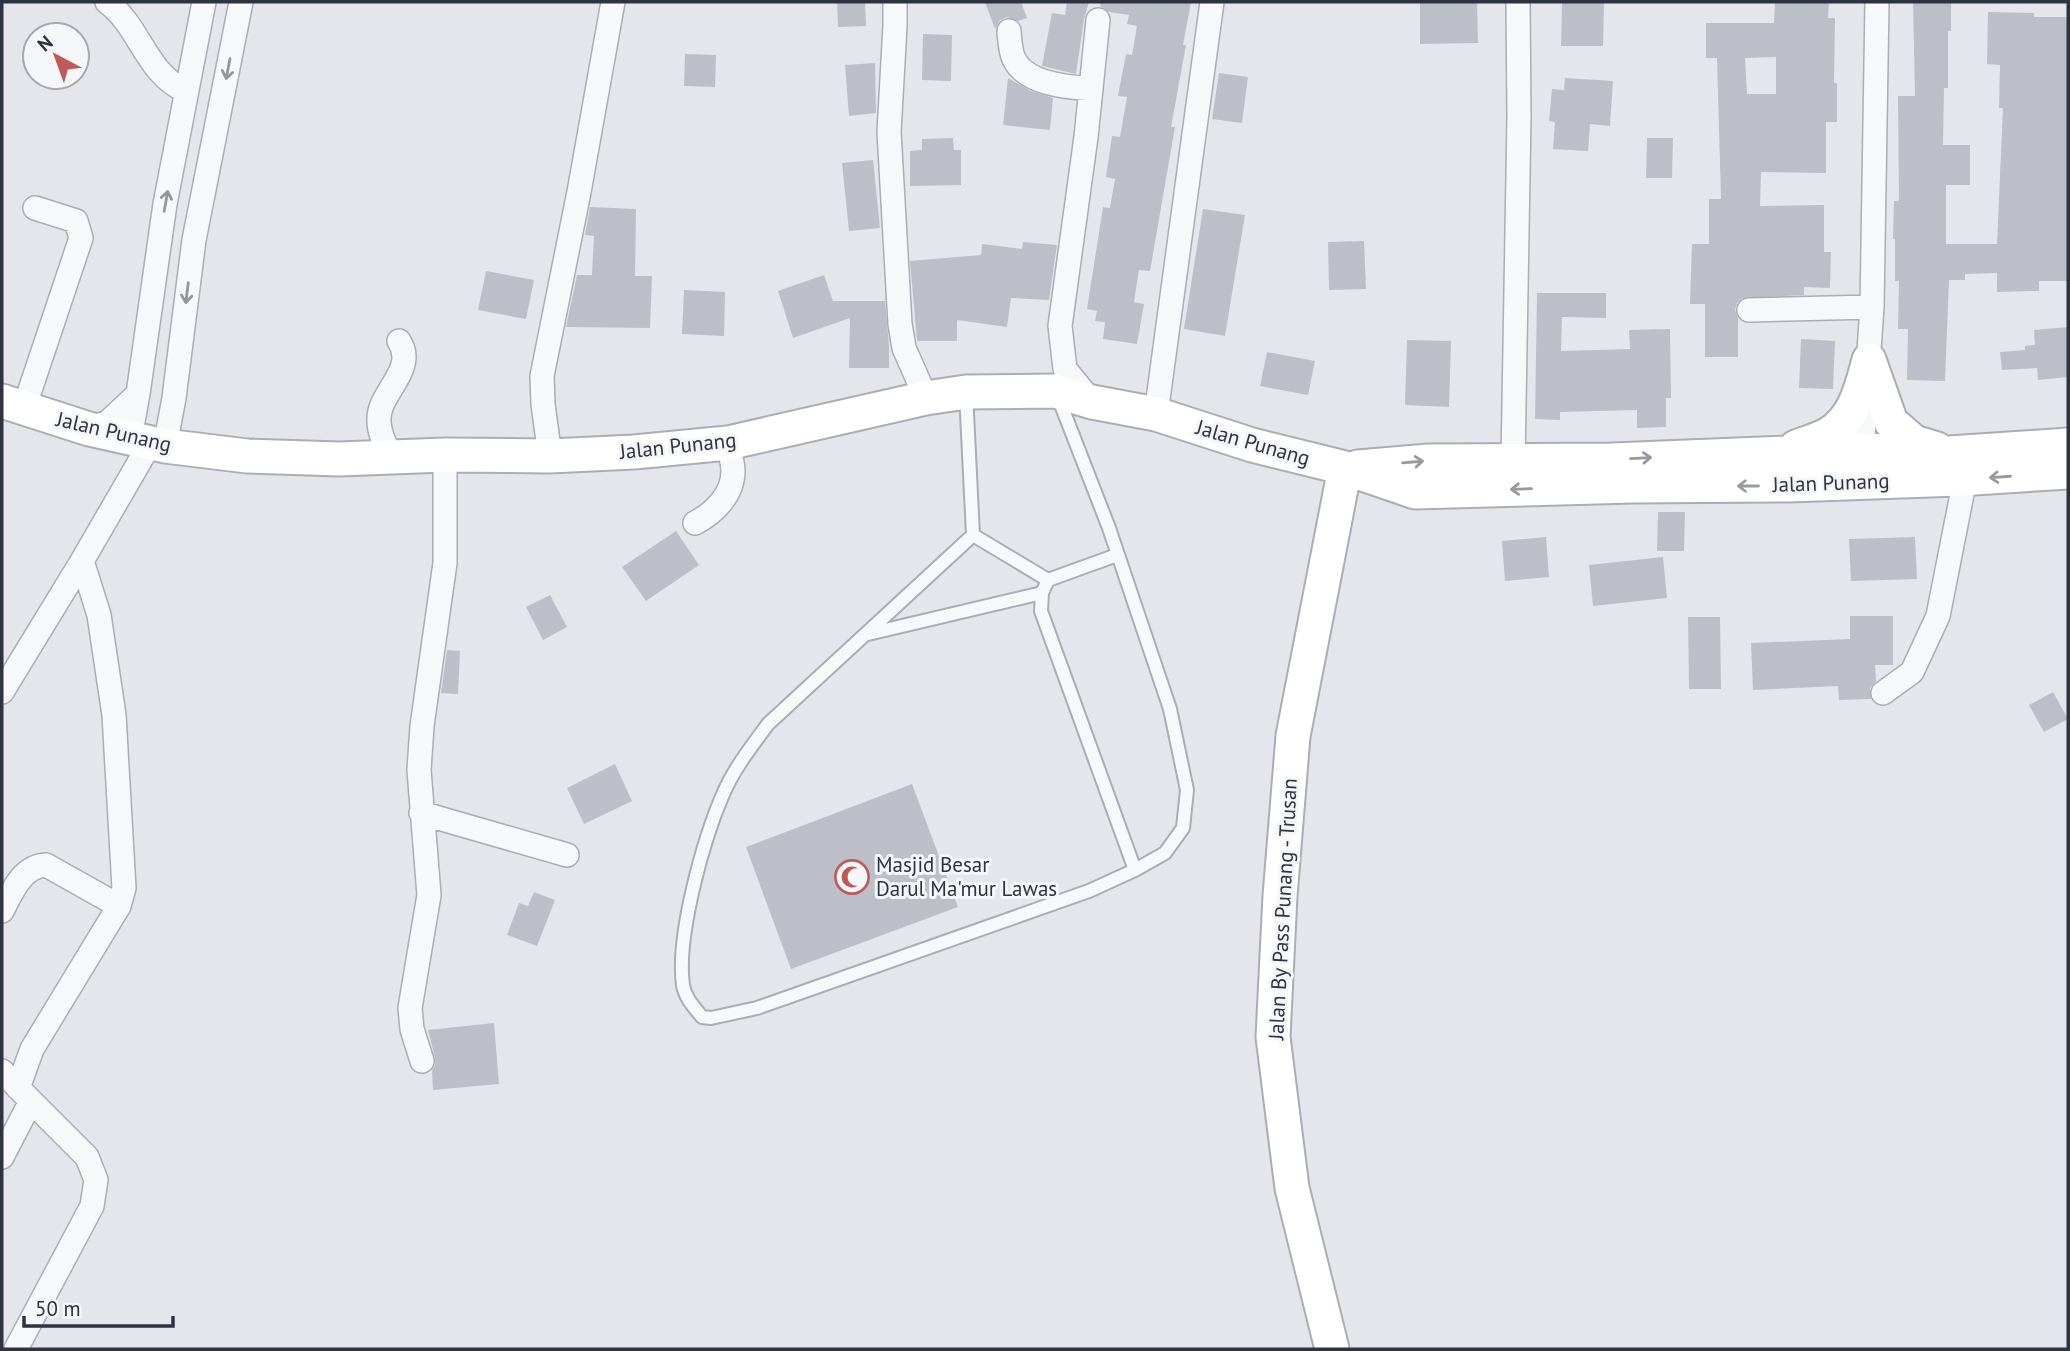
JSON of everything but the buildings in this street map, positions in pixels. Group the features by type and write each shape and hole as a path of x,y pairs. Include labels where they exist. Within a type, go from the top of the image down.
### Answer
{"street":[{"path":"107,2 120,12 163,78 186,91"},
{"path":"149,442 138,394 165,204 204,2"},
{"path":"2,692 82,561 174,398 194,240 241,2"},
{"path":"550,456 542,376 613,2"},
{"path":"895,2 889,132 900,324 904,348 926,398"},
{"path":"1156,414 1212,2"},
{"path":"1513,462 1519,117 1518,2"},
{"path":"1862,467 1872,307 1877,2"},
{"path":"1092,402 1065,369 1060,326 1098,20"},
{"path":"1009,31 1015,61 1024,71 1037,79 1091,89"},
{"path":"13,404 81,237 76,221 35,208"},
{"path":"1749,310 1872,307"},
{"path":"391,457 382,438 378,419 385,399 398,381 403,362 399,341"},
{"path":"1777,454 1827,435 1847,418 1855,407 1869,360"},
{"path":"1869,360 1891,422 1914,442 1957,466 1938,616 1912,672 1883,693"},
{"name":"Jalan Punang","path":"13,404 89,429 149,442 247,456 339,459 634,452 728,443 926,398 965,392 1055,391 1092,402 1156,414 1252,444 1345,468 1415,492 1862,467 1957,466 2068,472"},
{"path":"89,429 108,422 138,394"},
{"path":"174,398 181,420 202,450"},
{"path":"695,523 712,514 724,499 733,472 728,443"},
{"name":"Jalan Punang","path":"1957,466 2068,445"},
{"name":"Jalan Punang","path":"1345,468 1429,461 1513,462 1777,454 1862,467"},
{"path":"422,1060 412,1029 410,1008 429,895 419,771 422,726 445,563 445,455"},
{"name":"Jalan By Pass Punang - Trusan","path":"1332,1349 1292,1188 1273,1037 1280,896 1293,736 1345,468"},
{"path":"2,1157 24,1094 32,1049 119,906 124,888 114,715 99,615 82,561"},
{"path":"421,813 567,855"},
{"path":"2,911 22,877 39,865 46,865 119,906"},
{"path":"2,1071 87,1157 96,1180 92,1206 16,1349"}],"lane":[{"path":"973,535 768,724 742,759 724,791 701,856 683,963 686,996 702,1017 711,1018 757,1008 1090,891 1165,853 1183,828 1187,790 1170,709 1109,528 1055,391"},
{"path":"965,392 973,535"},
{"path":"973,535 1048,580"},
{"path":"1117,555 1048,580 1042,593 1041,611 1135,870"},
{"path":"866,634 1042,593"}],"place":[{"name":"Masjid Besar Darul Ma'mur Lawas","path":"852,877"}]}
